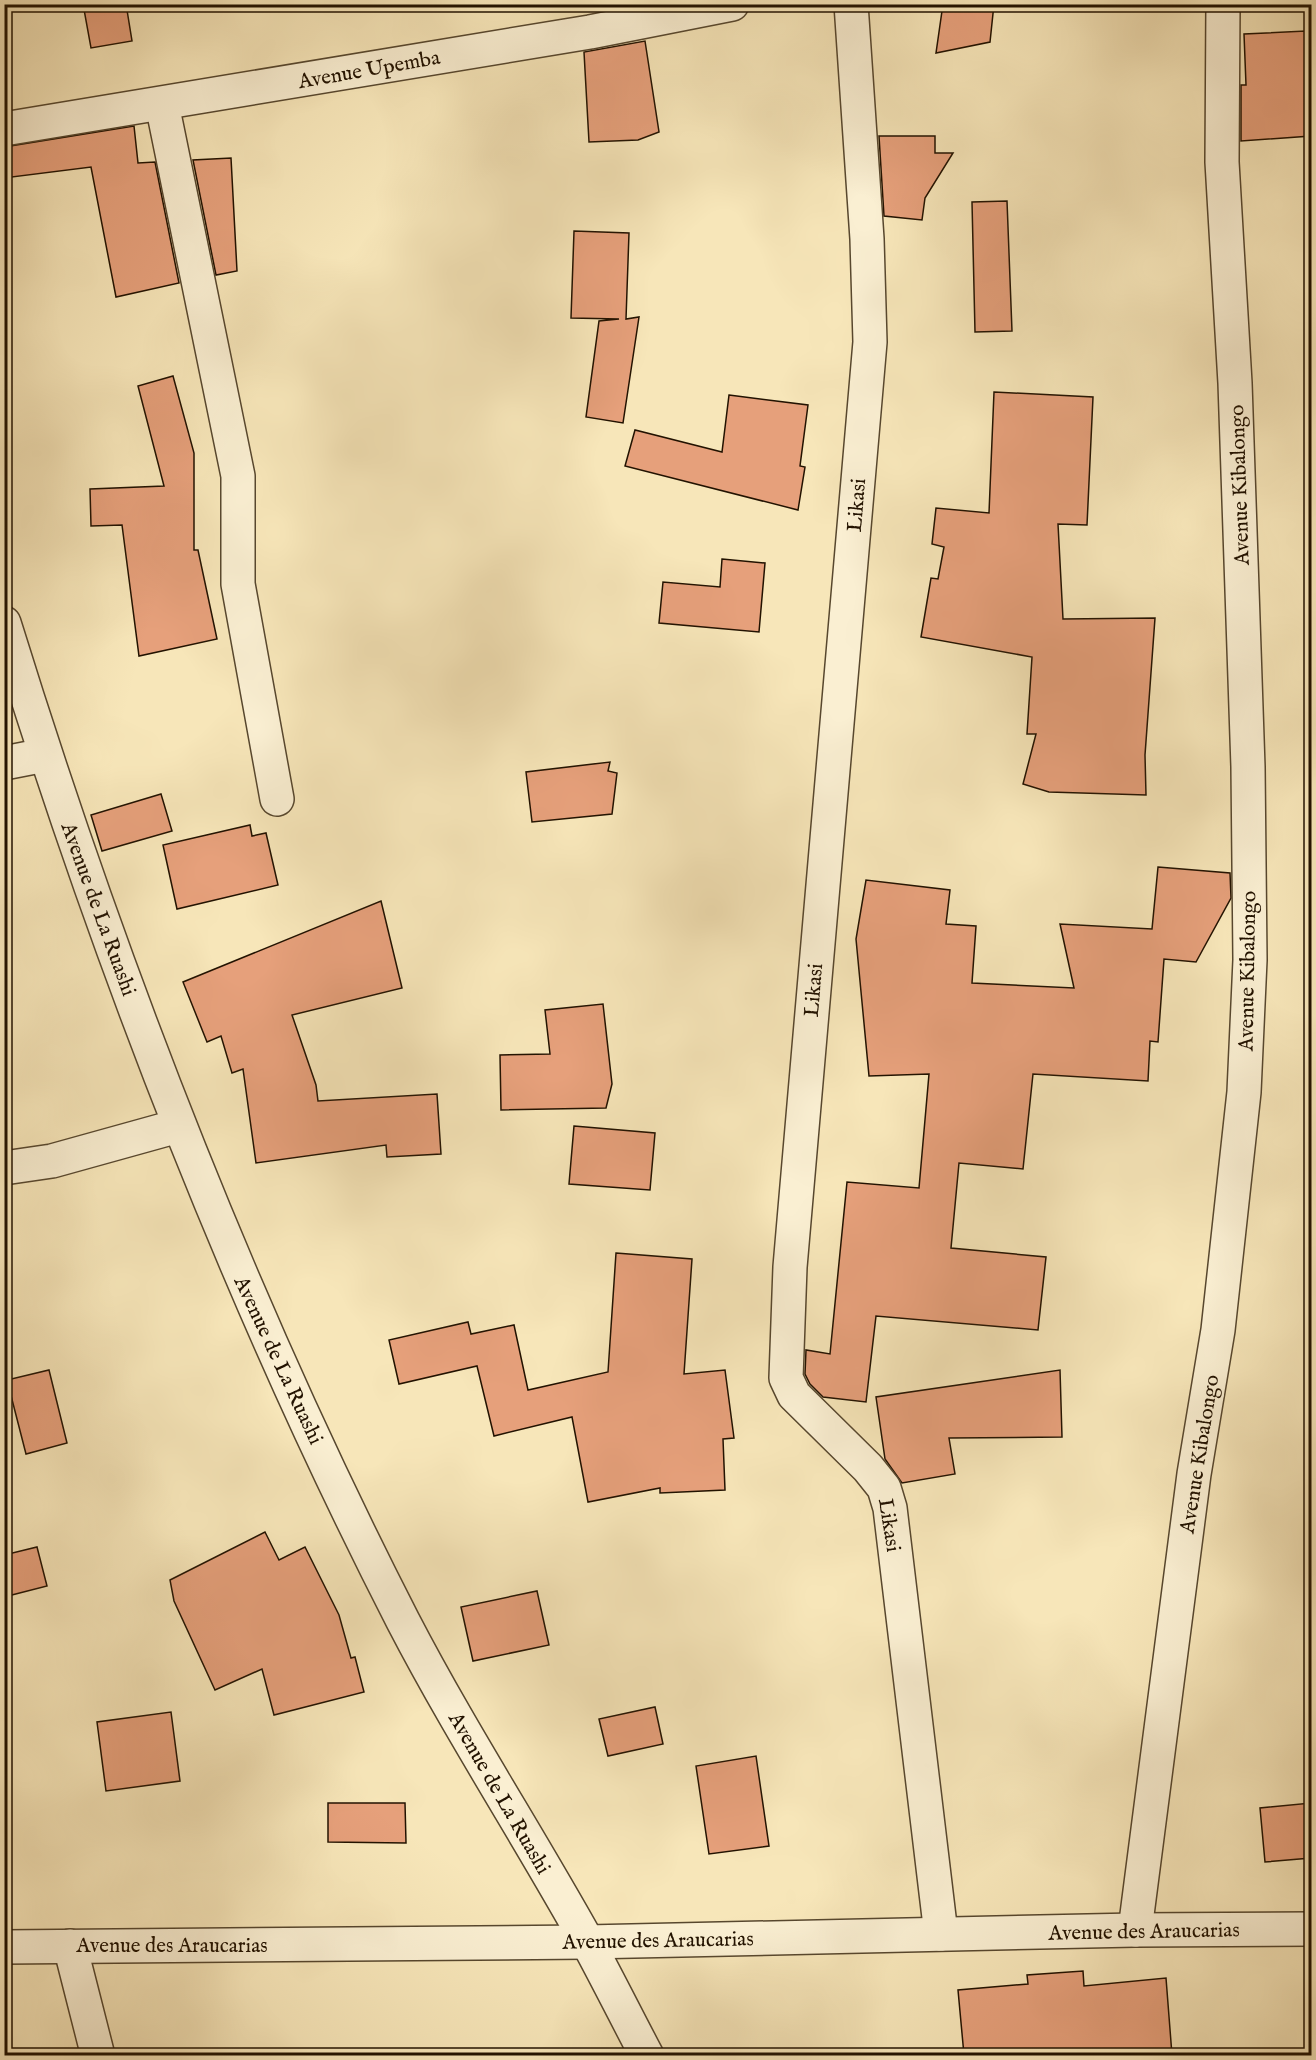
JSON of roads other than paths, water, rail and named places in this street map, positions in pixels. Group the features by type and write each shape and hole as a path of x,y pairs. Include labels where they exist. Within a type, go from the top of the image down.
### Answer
{"street":[{"name":"Avenue Upemba","path":"4,129 590,32 732,4"},
{"name":"Likasi","path":"851,4 867,239 870,342 790,1267 786,1378 794,1395 868,1468 884,1488 890,1508 940,1934"},
{"name":"Avenue Kibalongo","path":"1135,1930 1194,1474 1218,1330 1244,1092 1250,960 1248,767 1235,383 1222,162 1223,4"},
{"path":"162,104 238,476 238,584 277,799"},
{"name":"Avenue de La Ruashi","path":"4,623 45,755 178,1126 249,1299 402,1618 448,1705 587,1942 647,2055"},
{"path":"4,763 45,755"},
{"path":"4,1168 52,1161 178,1126"},
{"name":"Avenue des Araucarias","path":"4,1947 587,1942 1135,1930 1311,1929"},
{"path":"70,1946 98,2055"}]}
